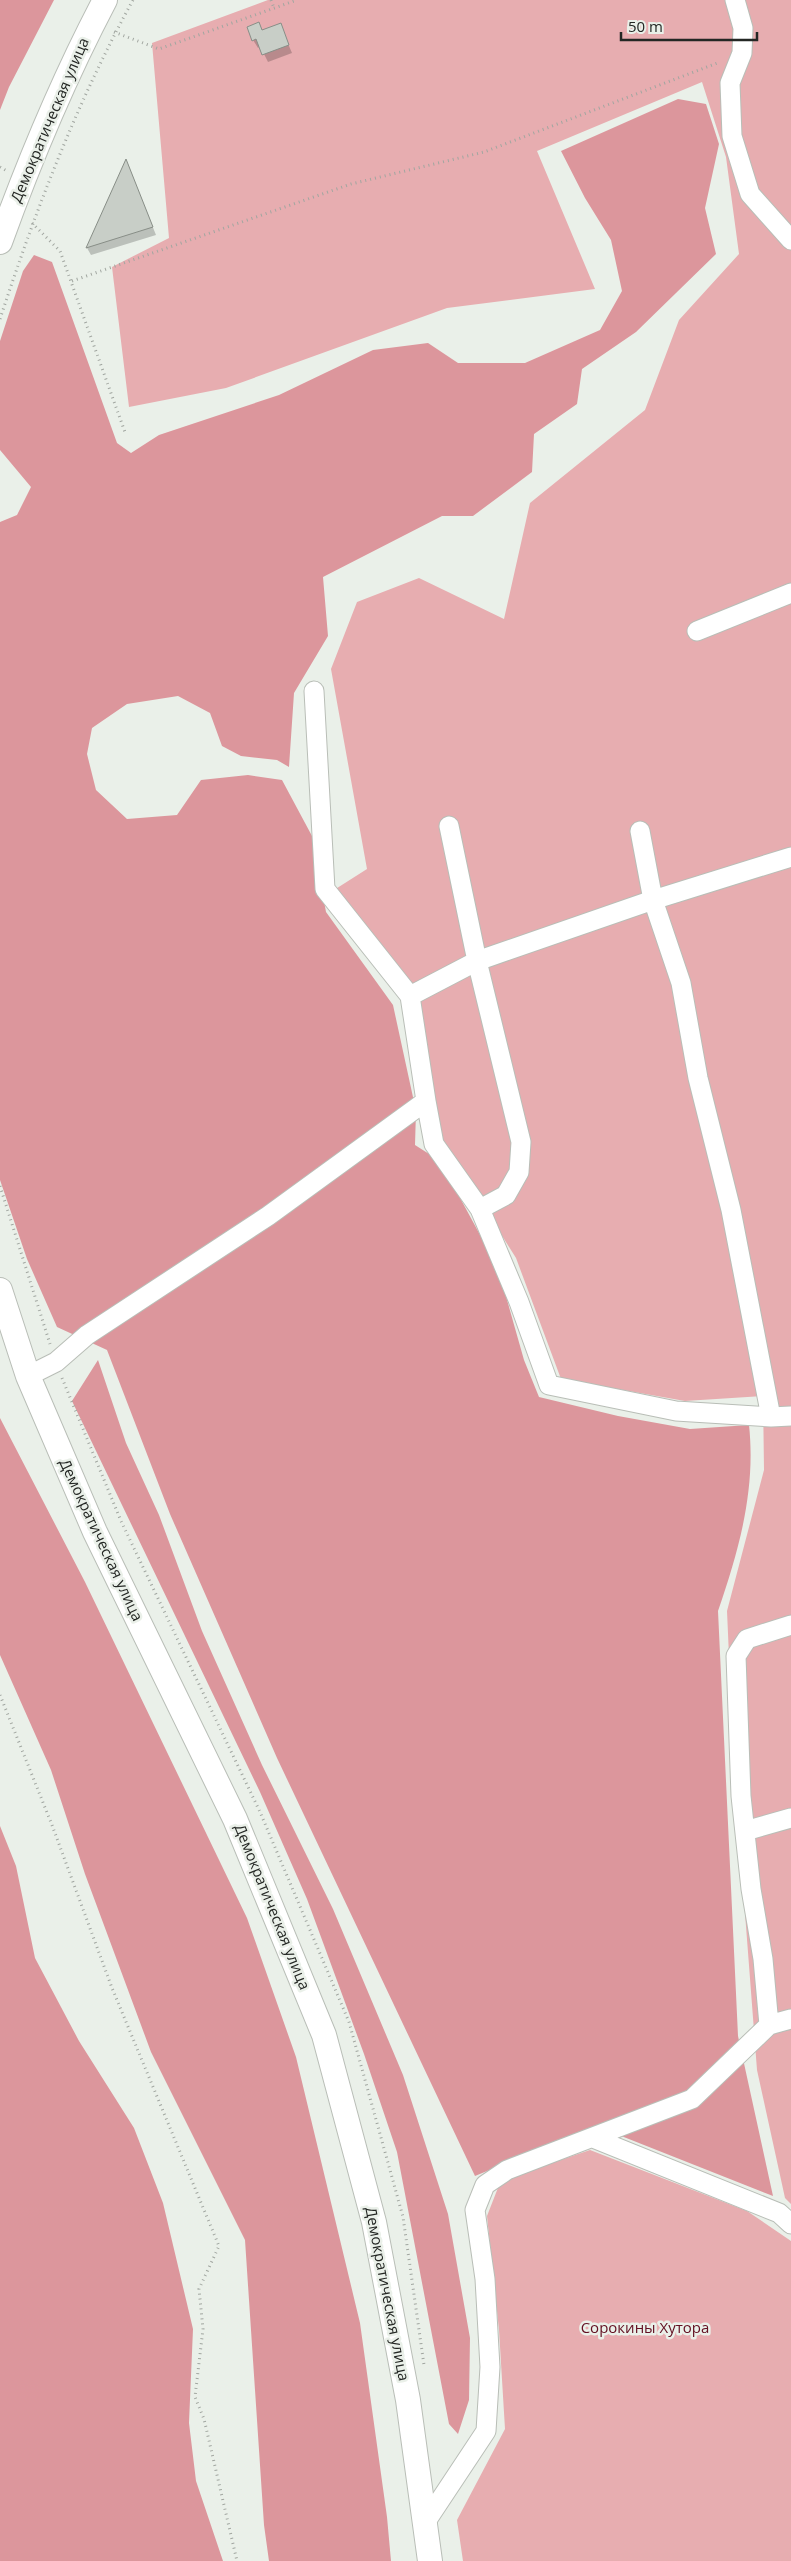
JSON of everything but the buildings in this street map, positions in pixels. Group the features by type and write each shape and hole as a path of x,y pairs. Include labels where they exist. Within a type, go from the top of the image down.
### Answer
{"main road":[{"name":"Демократическая улица","path":"0,242 53,107 105,0"},
{"name":"Демократическая улица","path":"0,1290 28,1376 95,1532 235,1819 324,2035 374,2222 408,2400 430,2561"}],"street":[{"path":"735,0 743,28 742,53 730,83 732,136 750,194 791,240"},
{"path":"697,631 791,593"},
{"path":"314,691 325,889 410,996 434,1144 480,1209 519,1302 549,1385 676,1411 771,1417 791,1416"},
{"path":"449,826 477,960 521,1142 519,1172 506,1196 480,1209"},
{"path":"640,831 653,900 681,983 698,1078 731,1210 771,1417"},
{"path":"410,996 477,960 653,900 791,857"},
{"path":"28,1376 56,1362 87,1335 268,1216 426,1101"},
{"path":"769,2025 763,1959 751,1889 745,1831 736,1656 746,1639 791,1625"},
{"path":"745,1831 791,1818"},
{"path":"425,2523 486,2431 490,2367 486,2279 475,2210 485,2185 507,2170 692,2099 769,2025 791,2019"},
{"path":"593,2138 787,2215"}],"path":[{"path":"0,319 32,223 74,120 115,32 133,0"},
{"path":"271,0 274,8"},
{"path":"93,24 159,49 298,0"},
{"path":"72,281 351,184 484,152 742,53"},
{"path":"11,213 32,223 60,251 126,436"},
{"path":"0,1695 52,1825 112,1988 219,2246 199,2289 203,2329 195,2397 204,2419 237,2561"}],"green space":[{"path":"268,0 791,0 791,2204 785,2198 757,2070 734,1769 727,1611 764,1470 763,1396 685,1401 561,1379 516,1258 439,1135 415,992 334,890 367,869 331,669 357,602 419,578 504,619 530,503 645,410 679,320 739,254 726,157 702,82 537,151 595,289 447,308 226,388 129,407 112,267 169,238 152,43"},
{"name":"Сорокины Хутора","path":"590,2150 747,2211 791,2241 791,2561 463,2561 457,2520 505,2429 499,2330 487,2216 501,2180"}],"shaded area":[{"path":"0,0 54,0 9,87 0,110"},
{"path":"678,99 706,104 719,144 705,208 716,254 636,332 582,369 577,404 534,434 532,472 473,516 442,516 323,577 328,636 294,693 289,767 277,760 241,756 222,746 210,713 178,696 127,704 92,728 87,754 96,790 127,819 177,815 201,780 248,775 282,780 312,836 326,912 393,1005 416,1111 415,1145 440,1161 498,1268 524,1360 539,1397 618,1416 690,1429 749,1425 750,1473 744,1520 733,1565 718,1611 738,2036 773,2196 596,2126 475,2176 277,1758 170,1514 107,1350 57,1327 27,1259 0,1180 0,522 17,515 31,487 0,450 0,341 23,271 34,255 52,262 117,443 131,453 159,435 279,395 373,350 428,343 458,363 525,363 600,330 622,291 611,240 585,198 561,151"},
{"path":"98,1360 126,1443 159,1515 202,1631 262,1765 333,1909 403,2075 448,2214 470,2338 469,2400 458,2434 449,2424 397,2152 364,2054 307,1899 260,1792 72,1401"},
{"path":"0,1418 85,1582 247,1918 296,2057 360,2323 387,2517 391,2561 269,2561 264,2525 245,2240 151,2052 85,1874 51,1770 0,1655"},
{"path":"0,1826 16,1866 35,1958 79,2041 134,2128 163,2203 193,2329 189,2423 196,2481 223,2561 0,2561"}]}
